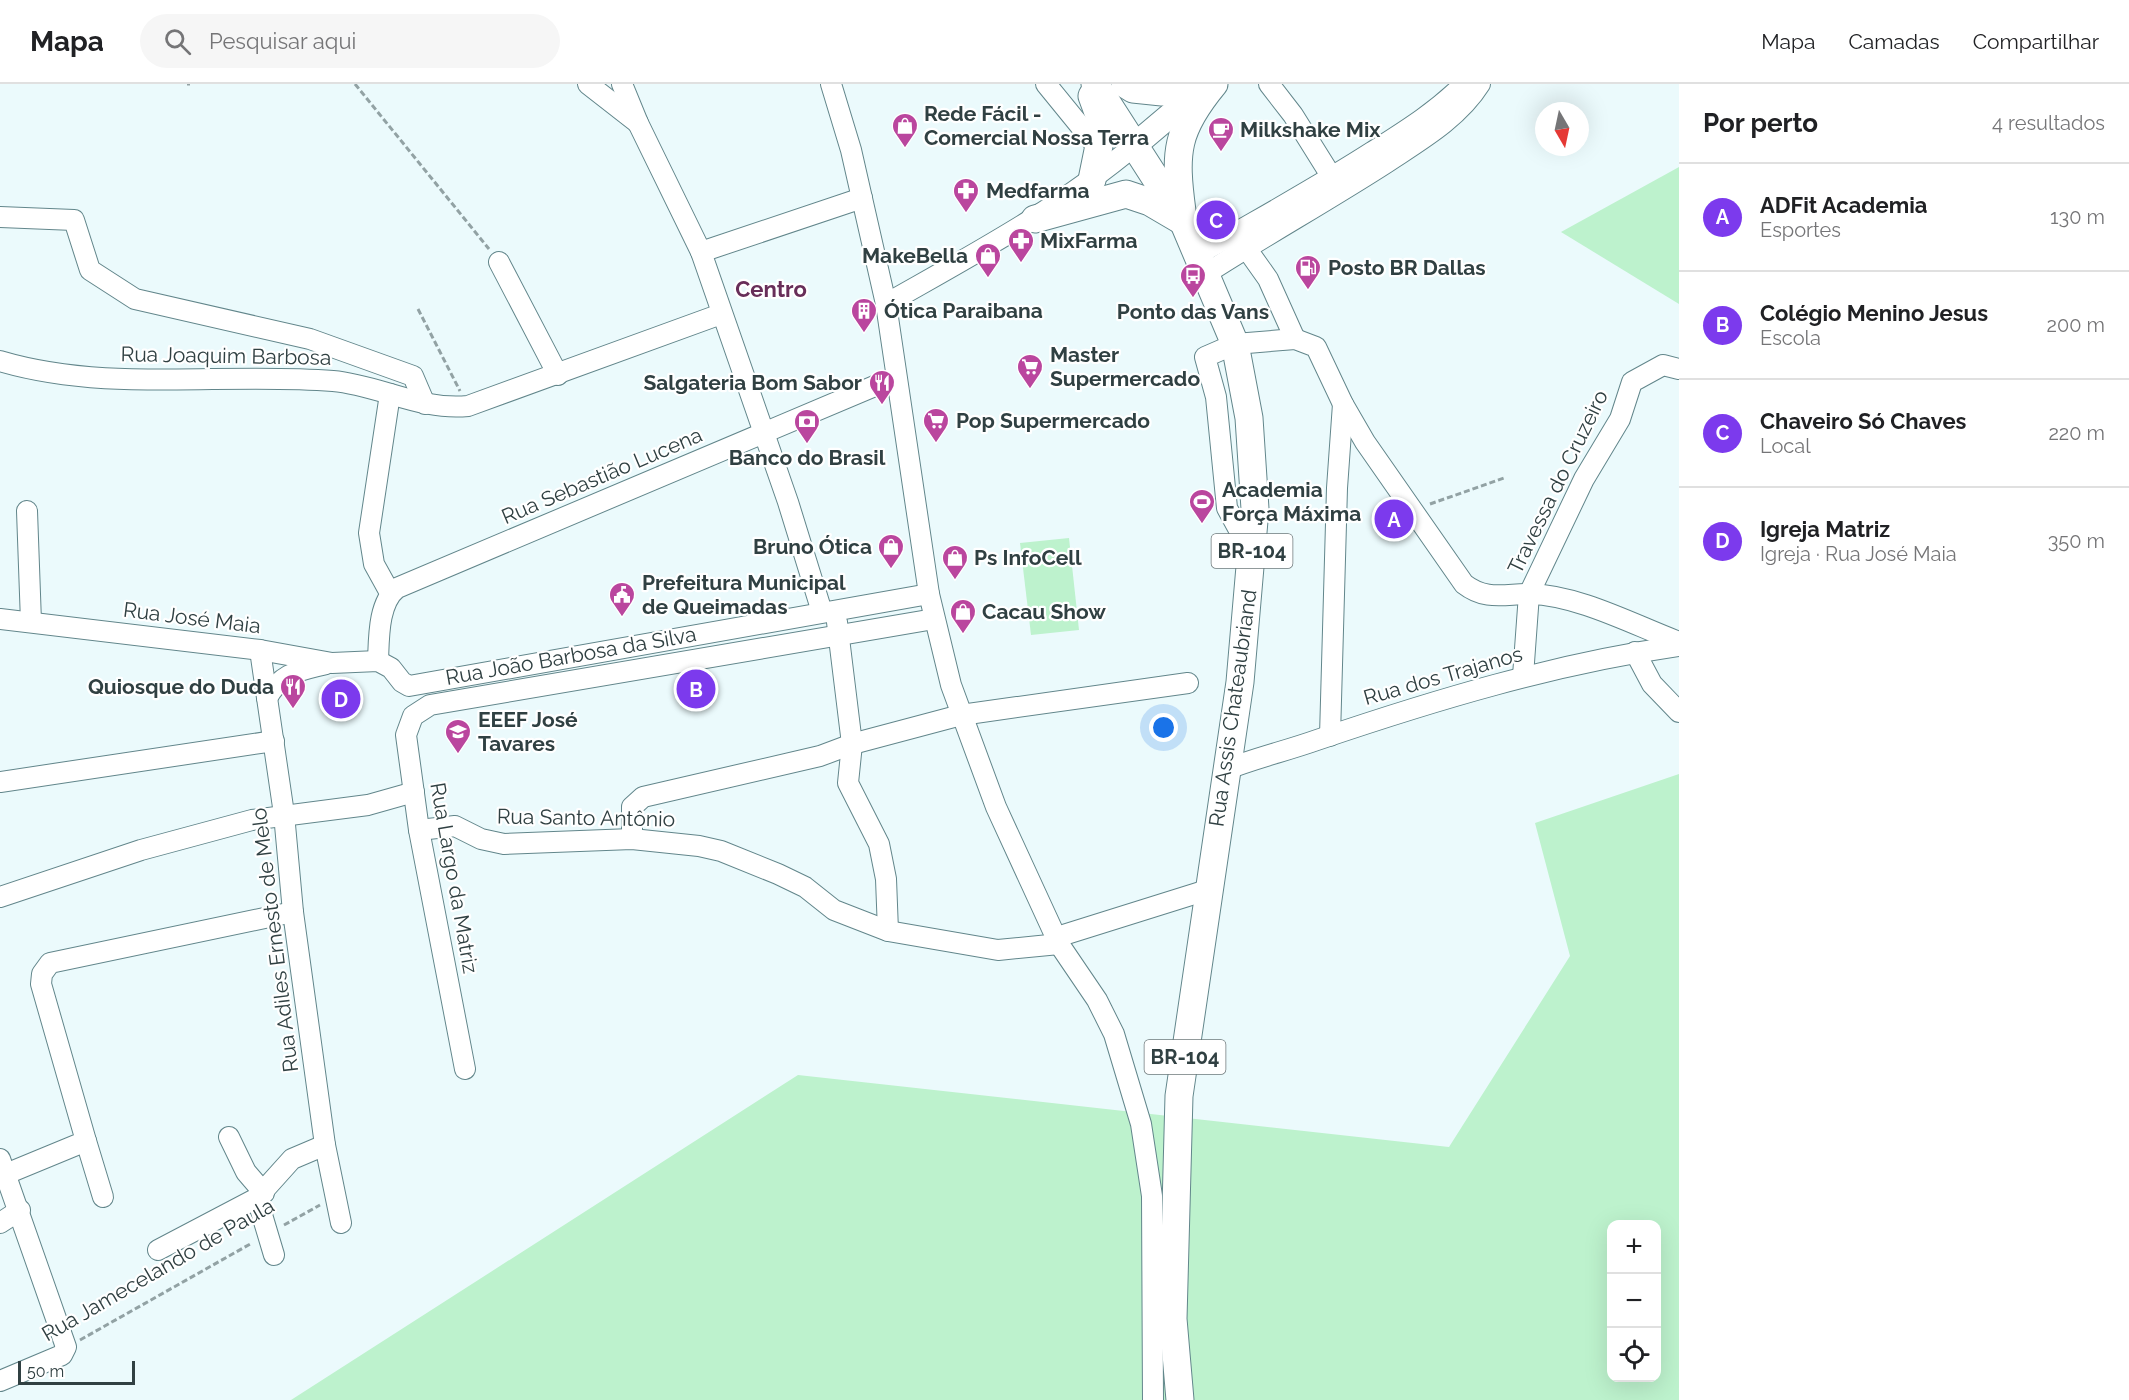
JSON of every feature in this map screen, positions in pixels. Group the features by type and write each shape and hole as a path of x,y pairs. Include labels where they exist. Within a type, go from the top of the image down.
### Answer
{"highway":[{"path":"1087,84 1103,126 1092,180"},
{"name":"BR-104","path":"1095,84 1135,145"},
{"path":"1125,84 1133,89 1162,93 1181,84"},
{"path":"1183,221 1176,172 1179,149 1188,119 1214,84"},
{"name":"Rua Assis Chateaubriand","path":"1135,145 1183,221 1203,263 1235,344 1249,418 1255,510 1240,682 1207,890 1179,1096 1173,1319 1180,1400"},
{"path":"1035,219 1126,194 1150,202 1183,221"}],"main road":[{"path":"1135,145 1207,84"}],"street":[{"path":"588,84 638,123"},
{"path":"622,84 638,123 701,252 764,434 839,635 852,744 848,783 879,844 886,879 888,931"},
{"path":"831,84 851,150 886,304 929,594 961,716 996,807 1058,940 1097,1000 1114,1034 1141,1124 1152,1196 1153,1400"},
{"path":"1046,84 1099,149"},
{"path":"1269,84 1293,116 1336,185"},
{"path":"1203,263 1246,248 1336,185 1426,117 1464,84"},
{"path":"1203,263 1336,185 1423,138 1452,116 1480,84"},
{"path":"886,304 1035,219 1092,180 1135,145"},
{"path":"701,252 862,198"},
{"path":"0,217 74,220 90,270 135,299 310,339 382,365 412,376 425,404"},
{"path":"1246,248 1268,279 1279,310 1295,339"},
{"path":"499,262 558,375"},
{"name":"Rua Joaquim Barbosa","path":"0,361 53,372 100,377 165,380 335,381 425,404 468,406 721,314"},
{"path":"1252,555 1227,508 1216,397 1205,357 1235,344 1303,340 1316,347 1343,404 1376,458 1455,573 1473,591 1496,597 1529,594 1559,597 1679,642"},
{"name":"Travessa do Cruzeiro","path":"1523,676 1529,594 1584,479 1620,419 1632,382 1663,365 1679,369"},
{"name":"Rua Sebastião Lucena","path":"390,593 397,588 896,376"},
{"path":"378,662 383,610 390,593 374,564 369,533 390,394"},
{"path":"1330,736 1336,488 1343,404"},
{"path":"1219,419 1249,418"},
{"path":"27,511 31,622"},
{"name":"Rua João Barbosa da Silva","path":"378,662 391,668 402,682 409,686 929,594"},
{"name":"Rua José Maia","path":"0,619 260,650 332,663 378,662"},
{"name":"Rua João Barbosa da Silva","path":"430,705 934,619"},
{"name":"Rua dos Trajanos","path":"1225,770 1440,699 1523,676 1635,652 1679,646"},
{"name":"Rua Adiles Ernesto de Melo","path":"260,650 284,814 293,912 325,1145 341,1223"},
{"path":"1635,652 1652,684 1679,712"},
{"path":"267,698 276,683 285,676 332,663"},
{"path":"632,839 632,807 643,797 820,756 852,744 961,716 1188,683"},
{"name":"Rua Largo da Matriz","path":"430,705 413,716 406,735 419,830 465,1069"},
{"path":"0,782 273,741"},
{"path":"0,897 195,835 284,814 368,805 414,792"},
{"name":"Rua Santo Antônio","path":"419,830 455,826 481,839 504,844 632,839 675,842 721,851 793,881 834,910 888,931 998,950 1058,940 1207,890"},
{"path":"103,1197 41,984 45,968 59,960 293,912"},
{"path":"229,1137 260,1196 274,1255"},
{"path":"66,1347 20,1210 3,1167 86,1141"},
{"path":"158,1250 260,1196 292,1159 325,1145"},
{"path":"0,1223 20,1210"},
{"name":"Rua Jamecelando de Paula","path":"0,1381 62,1355 66,1347"}],"path":[{"path":"355,84 499,262"},
{"path":"418,309 468,406"},
{"path":"1413,510 1504,478"},
{"name":"Rua Jamecelando de Paula","path":"275,1230 337,1195"},
{"name":"Rua Jamecelando de Paula","path":"66,1347 254,1242"}],"green space":[{"path":"1679,167 1679,304 1561,232"},
{"path":"1069,538 1079,630 1031,635 1020,543"},
{"path":"1679,774 1679,1400 291,1400 798,1075 1449,1147 1570,956 1535,823"}],"place":[{"name":"Rede Fácil - Comercial Nossa Terra","path":"905,149"},
{"name":"Milkshake Mix","path":"1221,153"},
{"name":"Medfarma","path":"966,214"},
{"name":"Chaveiro Só Chaves","path":"1216,220"},
{"name":"MixFarma","path":"1021,264"},
{"name":"MakeBella","path":"988,279"},
{"name":"Posto BR Dallas","path":"1308,291"},
{"name":"Ponto das Vans","path":"1193,299"},
{"name":"Ótica Paraibana","path":"864,334"},
{"name":"Master Supermercado","path":"1030,390"},
{"name":"Salgateria Bom Sabor","path":"882,406"},
{"name":"Pop Supermercado","path":"936,444"},
{"name":"Banco do Brasil","path":"807,445"},
{"name":"ADFit Academia","path":"1394,519"},
{"name":"Academia Força Máxima","path":"1202,525"},
{"name":"Bruno Ótica","path":"891,570"},
{"name":"Ps InfoCell","path":"955,581"},
{"name":"Prefeitura Municipal de Queimadas","path":"622,618"},
{"name":"Cacau Show","path":"963,635"},
{"name":"Colégio Menino Jesus","path":"696,689"},
{"name":"Igreja Matriz","path":"341,699"},
{"name":"Quiosque do Duda","path":"293,710"},
{"name":"EEEF José Tavares","path":"458,755"}],"district":[{"name":"Centro","path":"771,289"}]}
